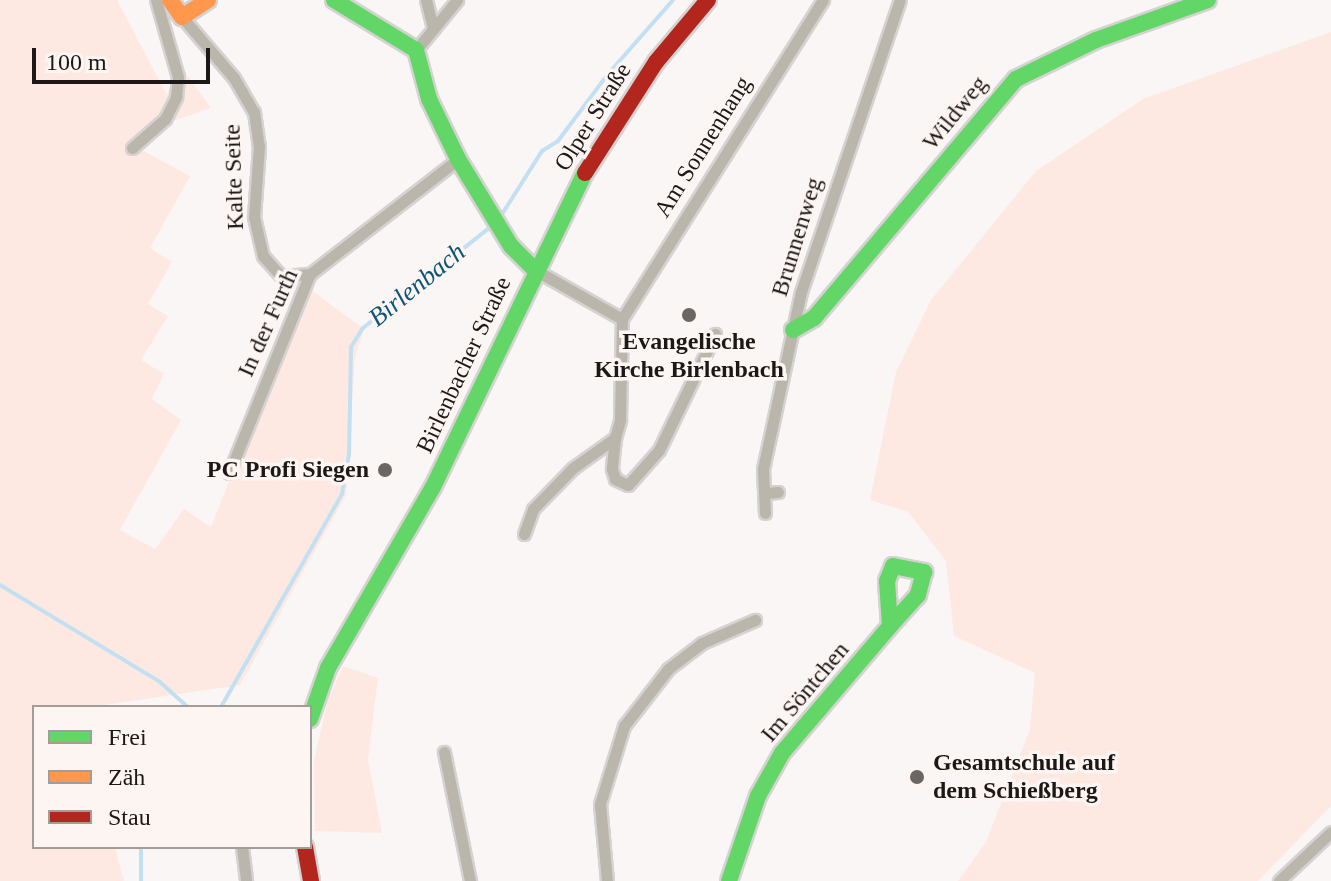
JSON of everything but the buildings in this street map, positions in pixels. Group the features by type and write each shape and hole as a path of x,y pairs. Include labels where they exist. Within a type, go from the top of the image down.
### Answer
{"street":[{"path":"132,148 165,119 176,97 178,77 156,0"},
{"path":"170,0 182,17 208,0"},
{"path":"334,0 416,50 457,0"},
{"path":"426,0 433,29"},
{"name":"Olper Straße","path":"535,270 621,112 708,0"},
{"name":"Am Sonnenhang","path":"622,319 823,0"},
{"name":"Brunnenweg","path":"765,513 763,469 793,330 900,0"},
{"name":"Wildweg","path":"793,330 814,318 842,287 1016,79 1096,40 1208,0"},
{"name":"Kalte Seite","path":"182,17 234,78 254,112 259,146 254,217 263,256 281,276 310,274"},
{"name":"Birlenbacher Straße","path":"312,713 328,668 423,508 535,270 523,262 458,159 429,99 416,50"},
{"name":"In der Furth","path":"229,473 310,274 458,159"},
{"path":"535,270 622,319 612,469 615,479 628,485 659,450 715,334"},
{"path":"524,534 533,509 573,468 615,438"},
{"path":"765,493 778,492"},
{"path":"607,881 600,804 624,726 668,669 702,643 755,620"},
{"name":"Im Söntchen","path":"729,881 758,796 782,753 890,626"},
{"path":"444,752 470,881"},
{"path":"1279,881 1331,832"},
{"path":"242,849 246,881"},
{"path":"305,849 311,881"}],"shaded area":[{"path":"0,0 117,0 167,95 178,63 211,108 170,122 138,148 190,176 150,248 172,262 148,304 168,316 141,360 164,374 152,399 181,420 120,530 155,549 184,509 211,527 306,286 364,329 355,356 346,495 240,685 105,705 32,705 32,849 116,849 124,881 0,881"},
{"path":"1331,32 1331,806 1258,881 958,881 986,842 1030,729 1035,673 954,636 946,561 908,512 870,500 896,372 931,300 1036,171 1143,99"},
{"path":"343,666 378,678 368,760 382,833 315,831 314,761 327,703"}],"waterway":[{"name":"Birlenbach","path":"499,219 542,151 558,141 608,74 673,0"},
{"name":"Birlenbach","path":"222,705 342,494 349,455 351,347 363,328 493,225"},
{"path":"0,585 160,682 186,705"},
{"name":"Birlenbach","path":"141,849 141,881"}],"traffic: fast":[{"path":"334,0 416,50 429,99 458,159 511,246 535,270"},
{"path":"793,330 814,318 1016,79 1096,40 1208,0"},
{"path":"312,713 328,668 433,487 585,173"},
{"path":"729,881 758,796 782,753 890,626 887,581 893,566 924,572 918,595 890,626"}],"traffic: slow":[{"path":"170,0 182,17 208,0"}],"traffic: jam":[{"path":"585,173 656,62 708,0"},
{"path":"305,849 311,881"}],"place":[{"name":"Evangelische Kirche Birlenbach","path":"689,315"},
{"name":"PC Profi Siegen","path":"385,470"},
{"name":"Gesamtschule auf dem Schießberg","path":"917,777"}]}
